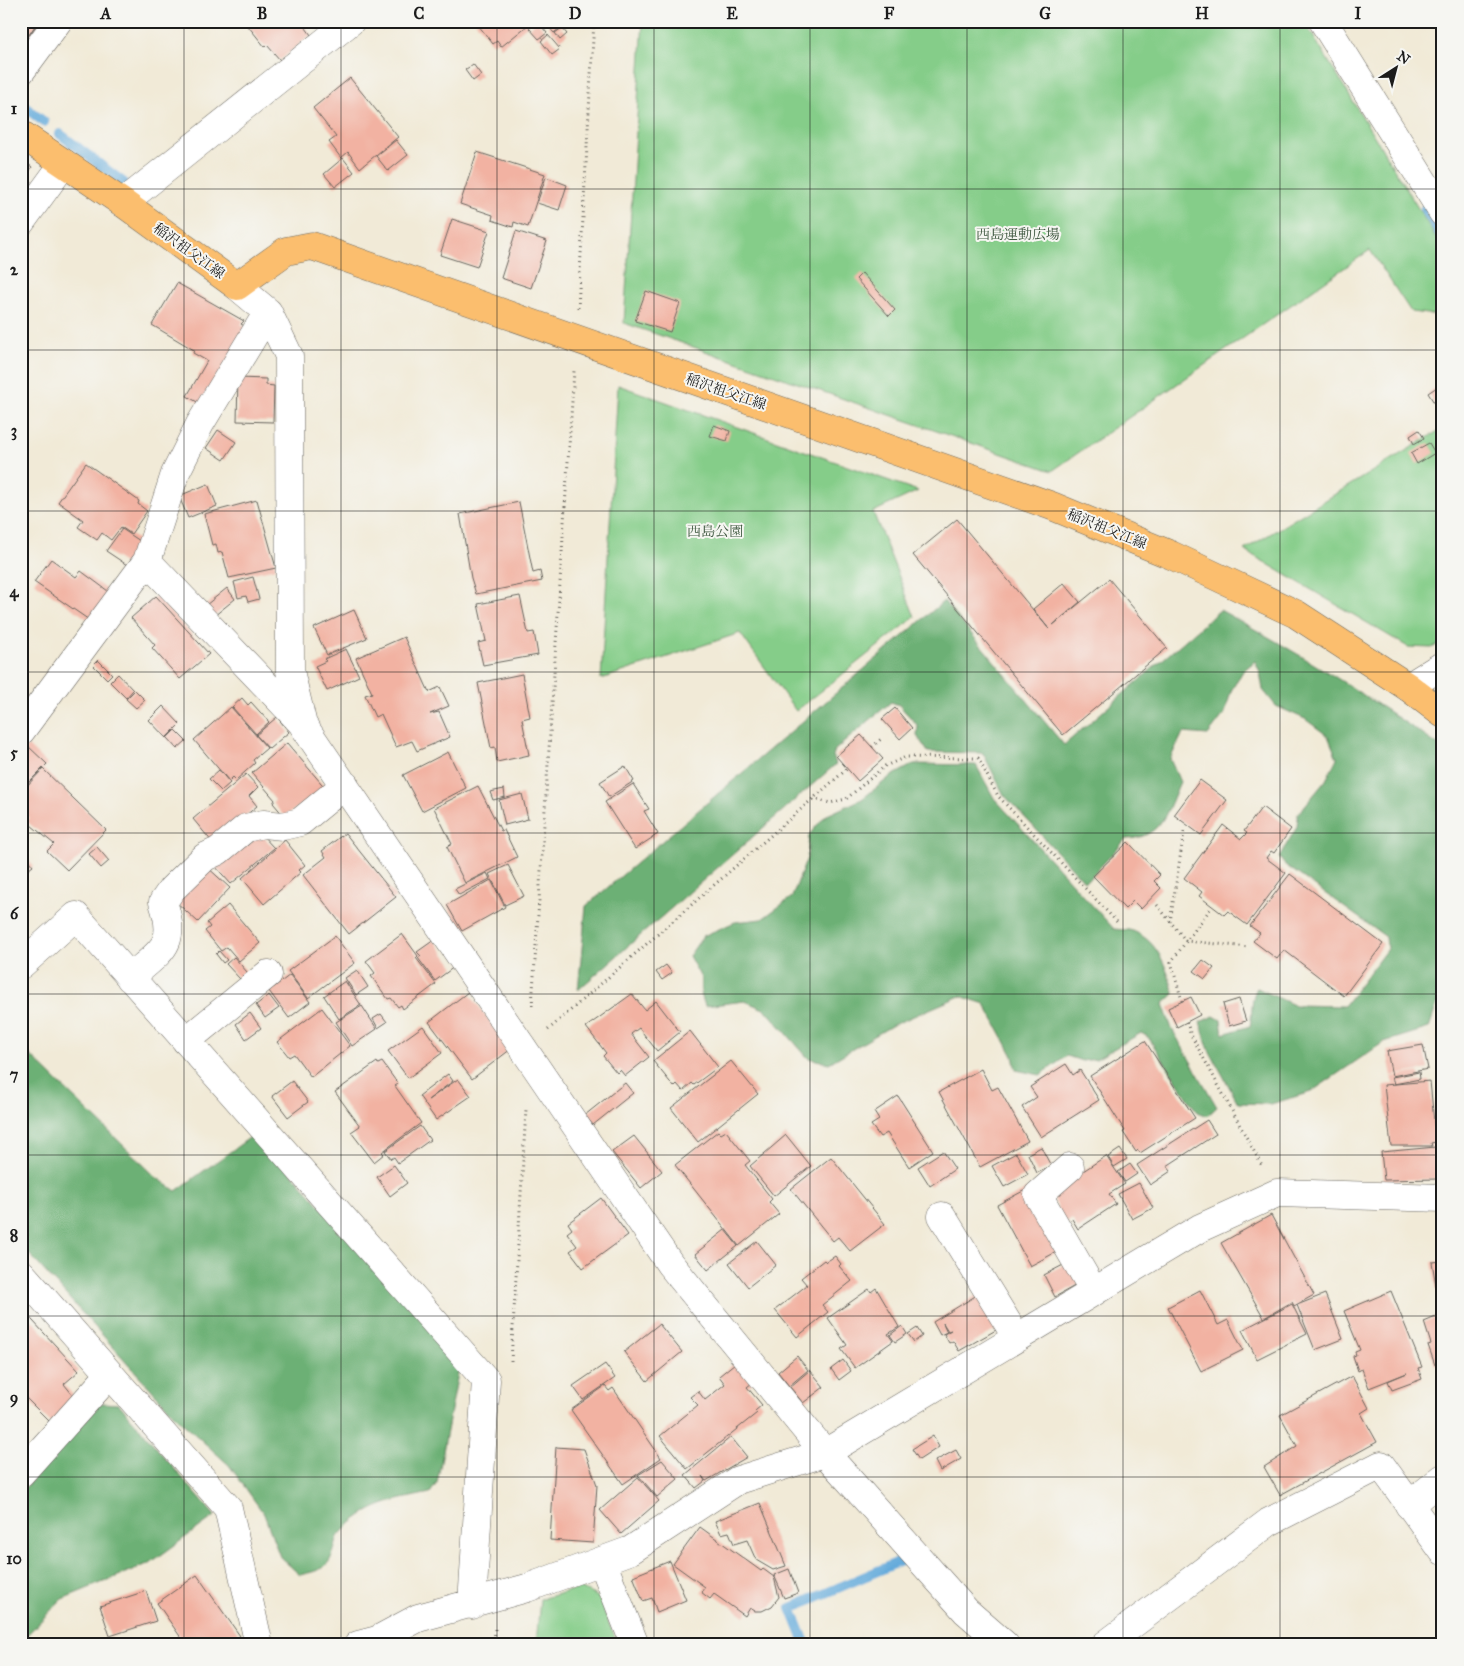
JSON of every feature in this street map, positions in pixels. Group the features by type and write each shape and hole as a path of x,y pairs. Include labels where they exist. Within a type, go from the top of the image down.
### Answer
{"main road":[{"name":"稲沢祖父江線","path":"21,134 123,203 237,286 286,251 312,246 1052,506 1171,555 1296,614 1408,687 1443,714"}],"street":[{"path":"21,71 58,21"},
{"path":"123,203 351,21"},
{"path":"1323,21 1443,213"},
{"path":"21,222 64,163"},
{"path":"237,286 268,312 289,356 290,671 304,725"},
{"path":"21,731 147,561 175,474 200,424 268,312"},
{"path":"147,561 304,725 529,1050 670,1264 825,1452 994,1641"},
{"path":"1408,687 1443,665"},
{"path":"130,978 160,951 170,936 170,922 164,902 172,889 205,857 218,851 246,828 263,824 283,826 300,822 345,785"},
{"path":"21,965 76,916 486,1380 484,1601"},
{"path":"186,1041 268,974"},
{"path":"1070,1167 1038,1195 1094,1292"},
{"path":"358,1645 377,1640 418,1618 484,1601 631,1550 738,1480 825,1452 1200,1228 1277,1193 1443,1198"},
{"path":"942,1216 1017,1338"},
{"path":"21,1273 228,1508 260,1645"},
{"path":"21,1473 110,1374"},
{"path":"1105,1645 1269,1522 1381,1465 1443,1551"},
{"path":"1409,1505 1443,1478"},
{"path":"602,1561 635,1645"}],"path":[{"path":"529,1050 576,340 594,21"},
{"path":"872,747 881,739"},
{"path":"813,798 830,803 846,799 885,766 906,757 978,758 998,796 1118,923"},
{"path":"529,1050 847,769"},
{"path":"1170,922 1184,832"},
{"path":"1157,905 1186,941 1250,948"},
{"path":"1182,1001 1171,962 1211,908"},
{"path":"1187,1022 1190,1033 1277,1193"},
{"path":"510,1370 526,1105"},
{"path":"484,1601 494,1645"}],"green space":[{"name":"西島運動広場","path":"643,21 1304,21 1443,249 1443,316 1411,312 1370,250 1052,471 624,323"},
{"name":"西島公園","path":"618,385 918,491 873,512 915,617 796,711 740,633 601,679"},
{"path":"1443,428 1443,641 1432,648 1408,647 1244,550"},
{"path":"944,601 1064,745 1220,610 1334,676 1442,748 1443,986 1429,1028 1384,1042 1311,1092 1271,1104 1238,1103 1209,1050 1200,1022 1214,1016 1221,1020 1223,1034 1250,1026 1252,1002 1257,988 1294,1005 1344,1006 1387,949 1386,937 1284,864 1279,857 1297,827 1298,814 1326,780 1337,758 1328,736 1305,719 1276,706 1263,690 1260,672 1255,661 1243,671 1231,691 1225,713 1208,735 1183,733 1170,759 1180,782 1162,821 1148,834 1126,839 1090,878 1084,881 1004,795 983,753 928,752 917,736 918,726 899,705 891,702 835,750 833,756 836,764 578,990 586,906"},
{"path":"914,764 976,765 994,798 1114,929 1133,931 1150,942 1156,949 1165,966 1174,994 1163,1004 1172,1029 1217,1107 1207,1116 1197,1112 1148,1037 1141,1033 1096,1059 1082,1061 1067,1056 1040,1075 1016,1070 1013,1056 985,1004 960,996 893,1025 829,1063 808,1058 766,1010 745,1001 705,1006 701,994 701,978 689,956 703,936 735,922 762,919 792,897 807,858 809,835 825,816 862,799 890,777"},
{"path":"21,1053 28,1053 156,1177 176,1191 256,1133 460,1363 437,1483 430,1493 382,1505 351,1523 338,1537 330,1560 319,1570 300,1575 280,1557 264,1514 229,1465 178,1419 21,1245"},
{"path":"101,1403 119,1404 215,1516 150,1563 62,1599 23,1639 21,1492"},
{"path":"580,1588 598,1597 618,1645 536,1645 540,1599"}],"building":[{"path":"21,21 38,21 29,35 39,21 50,21 21,60"},
{"path":"244,21 301,21 311,35 280,60 267,45 265,47"},
{"path":"475,21 525,21 528,25 501,47 497,41 493,44"},
{"path":"537,21 547,33 539,39 529,28"},
{"path":"554,21 568,21 554,33 548,26"},
{"path":"562,28 567,34 560,40 555,33"},
{"path":"548,35 560,49 552,55 541,41"},
{"path":"473,64 481,75 473,81 465,70"},
{"path":"350,78 398,137 360,168 348,152 341,158 329,142 336,137 313,108"},
{"path":"396,140 408,155 388,171 376,156"},
{"path":"477,152 545,174 528,227 514,222 513,227 492,220 493,215 460,204"},
{"path":"343,158 354,172 335,187 324,174"},
{"path":"21,159 32,167 25,178 28,180 21,191"},
{"path":"546,177 567,185 559,210 537,203"},
{"path":"452,219 489,231 477,267 440,255"},
{"path":"516,231 547,241 531,288 501,278"},
{"path":"862,273 895,310 889,316 856,279"},
{"path":"177,283 244,321 241,324 246,327 204,406 187,396 207,361 193,353 194,350 152,325"},
{"path":"646,291 680,303 670,332 635,321"},
{"path":"238,378 266,379 266,385 274,386 273,422 237,421"},
{"path":"1443,383 1443,399 1435,404 1428,393"},
{"path":"714,425 730,431 727,441 710,436"},
{"path":"218,430 236,442 224,460 206,448"},
{"path":"1419,430 1424,438 1414,444 1410,436"},
{"path":"1429,443 1435,453 1417,464 1411,453"},
{"path":"86,463 139,501 138,504 147,511 131,534 121,527 111,540 102,533 97,540 78,527 83,520 58,502"},
{"path":"208,484 217,506 188,518 179,496"},
{"path":"257,500 276,568 229,578 222,552 218,553 216,544 212,545 204,514"},
{"path":"519,502 533,573 540,571 542,581 476,594 471,578 460,514"},
{"path":"957,519 1049,629 1033,609 1064,583 1080,602 1053,625 1109,579 1167,648 1063,735 913,555"},
{"path":"122,529 143,543 127,565 106,551"},
{"path":"51,559 76,577 81,571 112,594 92,622 34,582"},
{"path":"253,577 259,599 248,602 246,596 238,598 234,582"},
{"path":"227,588 235,599 214,616 206,605"},
{"path":"156,596 209,654 180,679 152,648 155,645 131,618"},
{"path":"520,596 528,633 534,632 538,655 483,665 478,643 486,641 478,604"},
{"path":"354,610 367,638 327,655 314,628"},
{"path":"404,637 429,692 440,687 449,706 430,714 439,712 450,737 417,751 412,741 396,747 381,714 375,717 365,695 372,693 356,658"},
{"path":"346,649 359,676 327,691 315,666 326,661 324,659"},
{"path":"98,660 112,674 107,679 93,665"},
{"path":"118,674 133,690 126,698 110,682"},
{"path":"522,674 530,717 522,719 529,755 497,762 495,747 491,748 478,683"},
{"path":"135,690 145,700 136,708 126,699"},
{"path":"242,698 248,705 251,702 269,722 256,734 232,707"},
{"path":"163,706 180,724 166,738 149,720"},
{"path":"231,707 267,748 253,760 255,763 236,780 233,777 229,781 194,740"},
{"path":"895,708 912,728 900,739 882,719"},
{"path":"277,717 289,732 269,749 256,735"},
{"path":"175,730 186,741 177,749 167,738"},
{"path":"861,735 883,759 858,781 836,756"},
{"path":"287,743 327,790 284,816 273,803 275,800 252,773"},
{"path":"28,746 47,764 24,787 21,784 21,752"},
{"path":"448,752 466,788 422,811 403,775"},
{"path":"625,766 634,781 609,797 600,782"},
{"path":"43,769 106,830 67,870 47,851 54,844 26,821 30,818 21,810 21,792"},
{"path":"219,770 230,783 221,791 209,779"},
{"path":"246,774 258,787 249,796 257,806 213,843 193,819"},
{"path":"1200,780 1227,800 1201,835 1174,815"},
{"path":"633,784 649,809 644,811 658,834 635,849 605,802"},
{"path":"478,786 501,831 504,830 517,857 465,883 447,847 452,844 434,808"},
{"path":"504,789 505,797 493,800 490,792"},
{"path":"522,794 528,819 505,825 499,800"},
{"path":"1262,807 1291,829 1274,853 1271,851 1266,858 1286,873 1247,925 1228,911 1224,915 1199,896 1202,892 1184,878 1223,825 1241,839 1247,833 1244,831"},
{"path":"345,833 396,897 349,934 303,875 326,857 322,851"},
{"path":"261,834 274,848 231,884 214,865 240,842 245,847"},
{"path":"285,840 305,865 299,870 301,872 264,904 242,878"},
{"path":"1128,842 1160,875 1154,881 1161,888 1141,909 1133,901 1125,909 1093,876"},
{"path":"97,847 109,861 101,868 89,854"},
{"path":"21,851 33,866 21,875"},
{"path":"205,865 230,888 198,922 175,901"},
{"path":"508,865 524,896 505,905 489,874"},
{"path":"487,873 490,879 459,895 455,889"},
{"path":"1290,874 1383,944 1344,996 1284,950 1277,959 1253,941 1260,933 1250,926"},
{"path":"491,880 505,907 462,931 447,905"},
{"path":"228,905 260,943 239,961 227,947 221,951 205,931 210,927 207,923"},
{"path":"402,934 418,956 416,958 436,984 403,1009 401,1005 398,1007 391,998 388,999 371,976 375,973 366,961"},
{"path":"335,936 355,963 308,998 288,971"},
{"path":"434,940 454,967 435,981 418,958 421,956 417,952"},
{"path":"219,951 227,960 223,963 216,954"},
{"path":"234,957 247,972 240,979 226,964"},
{"path":"1203,960 1214,968 1205,979 1194,971"},
{"path":"666,965 672,973 662,980 656,972"},
{"path":"357,970 368,987 356,995 345,978"},
{"path":"290,975 310,1002 289,1018 269,991"},
{"path":"345,981 361,1005 339,1019 324,996"},
{"path":"468,992 511,1049 472,1079 429,1022"},
{"path":"632,994 645,1010 656,1001 680,1032 657,1051 639,1028 631,1034 649,1057 625,1076 620,1070 617,1073 603,1056 606,1053 586,1027"},
{"path":"269,995 279,1008 265,1018 256,1005"},
{"path":"1191,997 1200,1015 1177,1027 1168,1008"},
{"path":"1239,999 1246,1021 1229,1026 1223,1004"},
{"path":"362,1006 377,1029 352,1046 336,1022"},
{"path":"322,1008 350,1046 311,1077 294,1054 289,1057 277,1042"},
{"path":"250,1013 261,1028 246,1039 236,1024"},
{"path":"381,1014 387,1022 378,1028 373,1019"},
{"path":"423,1026 442,1053 408,1078 388,1051"},
{"path":"690,1031 718,1067 694,1085 692,1083 683,1091 677,1084 674,1087 653,1061"},
{"path":"1145,1041 1195,1118 1140,1153 1138,1150 1136,1152 1123,1132 1125,1131 1090,1076"},
{"path":"1423,1045 1428,1069 1392,1076 1387,1051"},
{"path":"731,1061 758,1094 698,1142 671,1108"},
{"path":"377,1062 378,1064 382,1062 398,1084 395,1086 421,1123 382,1152 384,1154 374,1162 351,1132 360,1126 335,1092"},
{"path":"1066,1064 1073,1075 1080,1070 1099,1100 1041,1137 1022,1107 1037,1097 1030,1087"},
{"path":"981,1069 992,1090 998,1087 1028,1141 980,1167 939,1092"},
{"path":"1419,1072 1420,1079 1394,1084 1392,1077"},
{"path":"448,1074 453,1081 428,1100 458,1079 471,1096 436,1120 419,1096"},
{"path":"292,1081 308,1102 288,1117 272,1096"},
{"path":"1430,1081 1436,1142 1431,1143 1432,1146 1391,1146 1384,1085"},
{"path":"625,1083 633,1093 593,1125 585,1115"},
{"path":"898,1096 933,1151 909,1167 887,1133 880,1137 871,1125 879,1120 874,1112"},
{"path":"1207,1120 1216,1134 1167,1166 1171,1171 1150,1185 1137,1165"},
{"path":"420,1126 430,1140 398,1163 394,1157 391,1159 385,1151"},
{"path":"718,1131 721,1134 726,1131 750,1161 745,1165 772,1199 769,1202 779,1214 739,1246 675,1165"},
{"path":"786,1135 811,1166 774,1196 750,1166"},
{"path":"634,1136 662,1171 641,1188 612,1152"},
{"path":"1041,1147 1051,1166 1037,1173 1028,1154"},
{"path":"1436,1147 1439,1179 1384,1180 1381,1152"},
{"path":"1120,1149 1127,1159 1114,1167 1108,1157"},
{"path":"943,1151 955,1169 930,1186 918,1167"},
{"path":"1016,1153 1028,1174 1004,1187 992,1166"},
{"path":"1106,1156 1125,1184 1109,1194 1116,1204 1078,1229 1072,1219 1065,1224 1051,1192"},
{"path":"831,1157 885,1224 850,1251 838,1237 833,1241 791,1189"},
{"path":"1130,1164 1137,1174 1125,1182 1118,1172"},
{"path":"394,1165 407,1183 390,1196 377,1177"},
{"path":"1139,1183 1153,1208 1132,1219 1118,1194"},
{"path":"1027,1189 1060,1250 1030,1266 997,1205"},
{"path":"601,1198 628,1235 583,1268 570,1251 577,1246 567,1233 572,1229 568,1223"},
{"path":"1271,1215 1314,1295 1294,1306 1292,1302 1264,1318 1221,1243"},
{"path":"725,1230 738,1246 708,1270 695,1254"},
{"path":"757,1241 776,1265 748,1287 729,1263"},
{"path":"835,1256 841,1264 839,1266 852,1281 822,1305 828,1312 797,1337 775,1310 807,1285 801,1278 824,1260 826,1262"},
{"path":"1443,1261 1443,1296 1438,1297 1432,1262"},
{"path":"1069,1262 1080,1283 1055,1297 1044,1275"},
{"path":"876,1288 899,1327 888,1334 893,1341 855,1368 841,1349 847,1345 828,1318 869,1289 871,1292"},
{"path":"1200,1290 1218,1325 1228,1320 1243,1350 1201,1371 1168,1307"},
{"path":"1391,1291 1422,1367 1418,1368 1422,1379 1392,1390 1388,1381 1407,1373 1369,1388 1362,1369 1358,1371 1353,1356 1356,1355 1355,1352 1360,1350 1344,1311"},
{"path":"1325,1294 1343,1339 1315,1350 1297,1305"},
{"path":"977,1295 996,1330 959,1351 953,1341 949,1343 944,1334 951,1330 948,1331 943,1323 947,1332 940,1335 933,1322"},
{"path":"1292,1304 1307,1334 1257,1359 1242,1330"},
{"path":"21,1308 79,1371 64,1384 77,1400 51,1423 21,1393"},
{"path":"1443,1314 1443,1363 1435,1365 1428,1345 1431,1344 1424,1322"},
{"path":"659,1324 682,1352 647,1381 624,1352"},
{"path":"902,1326 907,1334 895,1342 890,1335"},
{"path":"917,1328 922,1336 914,1342 908,1334"},
{"path":"797,1356 808,1370 789,1386 778,1372"},
{"path":"843,1360 851,1371 839,1380 831,1369"},
{"path":"735,1363 752,1383 747,1387 762,1405 755,1411 757,1413 687,1469 660,1436 698,1405 690,1397 698,1391 705,1400 725,1384 719,1376"},
{"path":"605,1364 615,1378 583,1400 573,1386"},
{"path":"810,1370 824,1387 803,1403 790,1387"},
{"path":"1352,1376 1369,1408 1361,1413 1377,1442 1280,1495 1264,1467 1297,1446 1280,1415"},
{"path":"605,1386 609,1391 613,1388 661,1458 623,1484 571,1410"},
{"path":"933,1436 939,1447 919,1460 912,1449"},
{"path":"731,1437 747,1457 706,1481 702,1476 705,1481 696,1488 685,1475"},
{"path":"556,1447 584,1449 597,1485 593,1543 550,1540"},
{"path":"956,1450 961,1459 940,1471 935,1461"},
{"path":"662,1460 678,1479 657,1497 638,1475"},
{"path":"638,1477 659,1501 621,1534 600,1510"},
{"path":"760,1503 786,1566 773,1570 756,1560 747,1540 734,1544 729,1532 721,1534 715,1521"},
{"path":"700,1527 761,1571 763,1569 774,1577 779,1597 772,1606 762,1611 755,1611 750,1608 745,1616 714,1594 710,1599 701,1592 705,1587 673,1564"},
{"path":"670,1561 686,1600 657,1612 652,1598 643,1601 633,1576"},
{"path":"789,1569 798,1593 784,1598 774,1575"},
{"path":"197,1575 240,1636 227,1645 186,1645 157,1603"},
{"path":"146,1591 156,1621 110,1636 100,1606"}],"waterway":[{"path":"21,104 44,122"},
{"path":"60,134 124,183"},
{"path":"1425,209 1443,238"},
{"path":"806,1645 791,1608 901,1561"}]}
